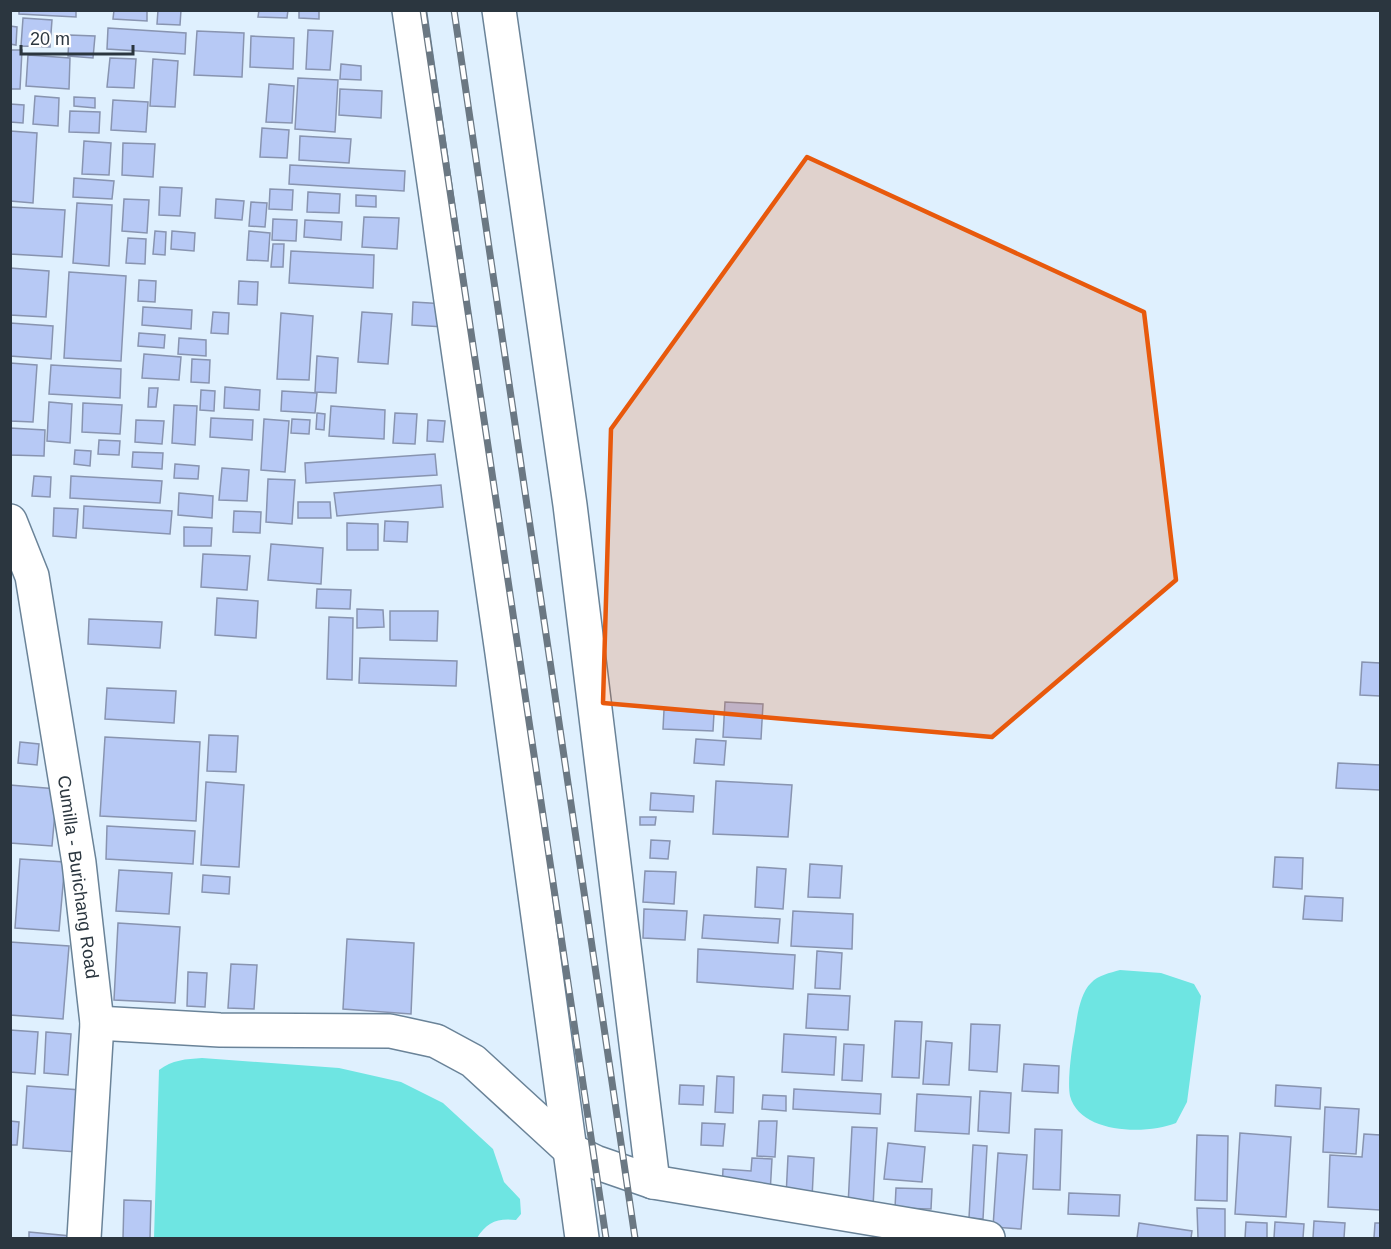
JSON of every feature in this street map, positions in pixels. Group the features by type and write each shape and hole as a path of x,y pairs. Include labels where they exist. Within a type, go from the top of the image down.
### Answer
{"street":[{"path":"409,10 582,1239"},
{"path":"499,10 570,505 653,1182"},
{"name":"Cumilla - Burichang Road","path":"10,522 32,576 79,863 97,1023 84,1239"},
{"path":"97,1023 220,1030 390,1031 436,1041 473,1061 570,1150 595,1162 653,1182 988,1239"}],"highlighted area":[{"path":"807,157 1144,312 1176,580 992,737 603,703 611,429"}],"shaded area":[{"path":"1120,970 1161,973 1194,984 1201,996 1187,1102 1176,1123 1163,1127 1132,1130 1100,1124 1087,1118 1076,1109 1070,1096 1071,1054 1082,999 1087,987 1094,980"},
{"path":"202,1058 339,1068 401,1082 443,1103 493,1149 504,1182 520,1199 521,1214 516,1220 493,1222 477,1238 154,1238 159,1070 174,1062"}],"building":[{"path":"19,10 76,10 76,17 19,14"},
{"path":"114,10 147,10 147,21 113,19"},
{"path":"158,10 181,10 180,25 157,24"},
{"path":"259,10 288,10 287,18 258,17"},
{"path":"299,10 319,10 319,19 299,18"},
{"path":"23,18 52,20 50,47 21,46"},
{"path":"10,26 17,27 16,45 10,44"},
{"path":"108,28 186,33 185,54 107,49"},
{"path":"308,30 333,31 330,70 306,69"},
{"path":"197,31 244,33 242,77 194,75"},
{"path":"69,35 95,36 93,58 68,56"},
{"path":"251,36 294,38 293,69 250,67"},
{"path":"10,50 22,50 20,89 10,89"},
{"path":"28,55 70,58 69,89 26,86"},
{"path":"110,58 136,59 134,88 107,87"},
{"path":"153,59 178,61 175,107 150,106"},
{"path":"341,64 361,66 361,80 340,79"},
{"path":"298,78 338,80 335,132 295,129"},
{"path":"269,84 294,86 292,123 266,122"},
{"path":"340,89 382,91 381,118 339,115"},
{"path":"35,96 59,98 58,126 33,124"},
{"path":"74,97 95,98 95,108 74,106"},
{"path":"113,100 148,102 146,132 111,130"},
{"path":"10,104 24,105 23,123 10,122"},
{"path":"70,111 100,112 99,133 69,132"},
{"path":"262,128 289,130 287,158 260,157"},
{"path":"10,131 37,133 33,203 10,201"},
{"path":"300,136 351,139 349,163 299,160"},
{"path":"84,141 111,143 109,175 82,174"},
{"path":"123,143 155,144 153,177 122,175"},
{"path":"290,165 405,171 404,191 289,184"},
{"path":"74,178 114,181 112,199 73,197"},
{"path":"160,187 182,188 180,216 159,215"},
{"path":"270,189 293,190 292,210 269,209"},
{"path":"308,192 340,194 339,213 307,212"},
{"path":"356,195 376,196 376,207 356,206"},
{"path":"124,199 149,200 147,233 122,231"},
{"path":"216,199 244,201 242,220 215,218"},
{"path":"251,202 267,203 265,227 249,226"},
{"path":"77,203 112,205 109,266 73,263"},
{"path":"10,207 65,210 62,257 10,254"},
{"path":"364,217 399,218 397,249 362,247"},
{"path":"273,219 297,220 296,241 272,240"},
{"path":"305,220 342,222 341,240 304,237"},
{"path":"155,231 166,232 165,255 153,254"},
{"path":"172,231 195,233 194,251 171,249"},
{"path":"249,231 270,233 268,261 247,260"},
{"path":"128,238 146,239 145,264 126,263"},
{"path":"273,244 284,244 283,267 271,267"},
{"path":"291,251 374,255 373,288 289,283"},
{"path":"10,268 49,271 46,317 10,315"},
{"path":"69,272 126,276 121,361 64,358"},
{"path":"139,280 156,281 155,302 138,301"},
{"path":"239,281 258,282 257,305 238,304"},
{"path":"413,302 446,304 444,327 412,325"},
{"path":"143,307 192,310 191,329 142,325"},
{"path":"213,312 229,313 228,334 211,333"},
{"path":"362,312 392,314 388,364 358,362"},
{"path":"281,313 313,316 309,380 277,379"},
{"path":"10,323 53,326 51,359 10,356"},
{"path":"139,333 165,335 164,348 138,346"},
{"path":"179,338 206,340 206,356 178,354"},
{"path":"144,354 181,357 179,380 142,378"},
{"path":"317,356 338,358 336,393 315,392"},
{"path":"192,359 210,360 209,383 191,382"},
{"path":"10,363 37,365 33,422 10,421"},
{"path":"51,365 121,369 120,398 49,394"},
{"path":"225,387 260,390 259,410 224,408"},
{"path":"149,388 158,388 156,407 148,407"},
{"path":"201,390 215,391 214,411 200,410"},
{"path":"282,391 317,393 315,413 281,411"},
{"path":"49,402 72,404 70,443 47,441"},
{"path":"83,403 122,405 120,434 82,432"},
{"path":"174,405 197,406 195,445 172,443"},
{"path":"331,406 385,410 384,439 329,436"},
{"path":"317,413 325,414 324,430 316,429"},
{"path":"395,413 417,414 415,444 393,443"},
{"path":"211,418 253,420 252,440 210,437"},
{"path":"264,419 289,421 285,472 261,470"},
{"path":"292,419 310,420 309,434 291,433"},
{"path":"136,420 164,421 162,444 135,442"},
{"path":"428,420 445,421 443,442 427,441"},
{"path":"10,428 45,430 44,456 10,455"},
{"path":"99,440 120,441 119,455 98,454"},
{"path":"75,450 91,451 90,466 74,464"},
{"path":"133,452 163,453 162,469 132,467"},
{"path":"435,454 437,475 306,483 305,463"},
{"path":"175,464 199,466 198,479 174,478"},
{"path":"222,468 249,470 247,501 219,500"},
{"path":"34,476 51,477 50,497 32,496"},
{"path":"71,476 162,481 160,503 70,498"},
{"path":"268,479 295,480 292,524 266,522"},
{"path":"441,485 443,507 337,516 334,493"},
{"path":"179,493 213,496 212,518 178,515"},
{"path":"298,502 330,502 331,518 298,518"},
{"path":"84,506 172,511 170,534 83,528"},
{"path":"54,508 78,509 76,538 53,536"},
{"path":"234,511 261,512 260,533 233,532"},
{"path":"385,521 408,522 407,542 384,541"},
{"path":"347,523 378,524 378,550 347,550"},
{"path":"184,527 212,528 211,546 184,546"},
{"path":"271,544 323,548 321,584 268,580"},
{"path":"203,554 250,556 247,590 201,587"},
{"path":"317,589 351,590 350,609 316,608"},
{"path":"217,598 258,601 256,638 215,635"},
{"path":"357,609 383,610 384,627 357,628"},
{"path":"390,611 438,611 437,641 390,640"},
{"path":"329,617 353,618 352,680 327,679"},
{"path":"89,619 162,622 160,648 88,644"},
{"path":"360,658 457,661 456,686 359,683"},
{"path":"1362,662 1380,663 1380,696 1360,695"},
{"path":"107,688 176,691 174,723 105,719"},
{"path":"725,702 763,704 761,739 723,737"},
{"path":"664,710 714,713 713,731 663,729"},
{"path":"209,735 238,736 236,772 207,771"},
{"path":"105,737 200,742 196,821 100,816"},
{"path":"696,739 726,741 724,765 694,763"},
{"path":"20,742 39,744 37,765 18,763"},
{"path":"1338,763 1380,765 1380,790 1336,788"},
{"path":"716,781 792,785 788,837 713,834"},
{"path":"206,782 244,785 239,867 201,865"},
{"path":"10,785 57,789 52,846 10,843"},
{"path":"651,793 694,796 693,812 650,810"},
{"path":"640,817 656,817 655,825 640,825"},
{"path":"107,826 195,831 193,864 106,859"},
{"path":"651,840 670,841 668,859 650,858"},
{"path":"1275,857 1303,858 1302,889 1273,887"},
{"path":"20,859 65,862 59,931 15,928"},
{"path":"810,864 842,866 840,898 808,897"},
{"path":"757,867 786,869 783,909 755,907"},
{"path":"119,870 172,873 169,914 116,911"},
{"path":"645,871 676,872 674,904 643,902"},
{"path":"203,875 230,877 229,894 202,892"},
{"path":"1305,896 1343,898 1342,921 1303,919"},
{"path":"644,909 687,911 685,940 643,938"},
{"path":"793,911 853,914 852,949 791,946"},
{"path":"704,915 780,919 778,943 702,938"},
{"path":"118,923 180,927 175,1003 114,1000"},
{"path":"347,939 414,943 411,1014 343,1009"},
{"path":"10,942 69,946 63,1019 10,1015"},
{"path":"698,949 795,955 793,989 697,982"},
{"path":"817,951 842,953 840,989 815,988"},
{"path":"231,964 257,965 254,1009 228,1008"},
{"path":"188,972 207,973 205,1007 187,1006"},
{"path":"808,994 850,996 848,1030 806,1028"},
{"path":"895,1021 922,1022 919,1078 892,1077"},
{"path":"971,1024 1000,1025 997,1072 969,1070"},
{"path":"10,1030 38,1032 35,1074 10,1072"},
{"path":"46,1032 71,1034 68,1075 44,1073"},
{"path":"784,1034 836,1037 834,1075 782,1072"},
{"path":"926,1041 952,1043 949,1085 923,1084"},
{"path":"844,1044 864,1045 862,1081 842,1080"},
{"path":"1024,1064 1059,1066 1058,1093 1022,1091"},
{"path":"717,1076 734,1077 733,1113 715,1112"},
{"path":"680,1085 704,1086 703,1105 679,1104"},
{"path":"1276,1085 1321,1088 1320,1109 1275,1106"},
{"path":"27,1086 81,1090 77,1152 23,1148"},
{"path":"794,1089 881,1094 880,1114 793,1109"},
{"path":"980,1091 1011,1093 1009,1133 978,1131"},
{"path":"917,1094 971,1097 969,1134 915,1131"},
{"path":"763,1095 786,1096 786,1111 762,1109"},
{"path":"1325,1107 1359,1109 1356,1154 1323,1152"},
{"path":"10,1121 19,1122 17,1145 10,1145"},
{"path":"759,1121 777,1121 775,1157 757,1156"},
{"path":"702,1123 725,1124 723,1146 701,1145"},
{"path":"852,1127 877,1128 873,1207 848,1206"},
{"path":"1035,1129 1062,1130 1060,1190 1033,1189"},
{"path":"1240,1133 1291,1137 1286,1217 1235,1214"},
{"path":"1364,1134 1380,1135 1380,1210 1328,1207 1330,1155 1362,1157"},
{"path":"1197,1135 1228,1136 1227,1201 1195,1200"},
{"path":"888,1143 925,1147 922,1182 884,1179"},
{"path":"973,1145 987,1146 983,1219 969,1218"},
{"path":"998,1153 1027,1155 1021,1229 993,1227"},
{"path":"788,1156 814,1158 812,1198 786,1197"},
{"path":"752,1158 772,1159 770,1194 722,1190 723,1169 751,1171"},
{"path":"896,1188 932,1189 931,1209 895,1208"},
{"path":"1069,1193 1120,1195 1119,1216 1068,1214"},
{"path":"124,1200 151,1201 150,1238 123,1238"},
{"path":"1197,1208 1225,1209 1225,1238 1198,1238"},
{"path":"1314,1221 1345,1223 1344,1238 1313,1238"},
{"path":"1246,1222 1267,1223 1267,1238 1245,1238"},
{"path":"1275,1222 1304,1224 1303,1238 1274,1238"},
{"path":"1139,1223 1192,1231 1191,1238 1137,1238"},
{"path":"1375,1223 1380,1223 1380,1238 1374,1238"},
{"path":"29,1232 71,1236 71,1238 29,1238"}],"railway":[{"path":"423,10 606,1238"},
{"path":"454,10 635,1238"}]}
